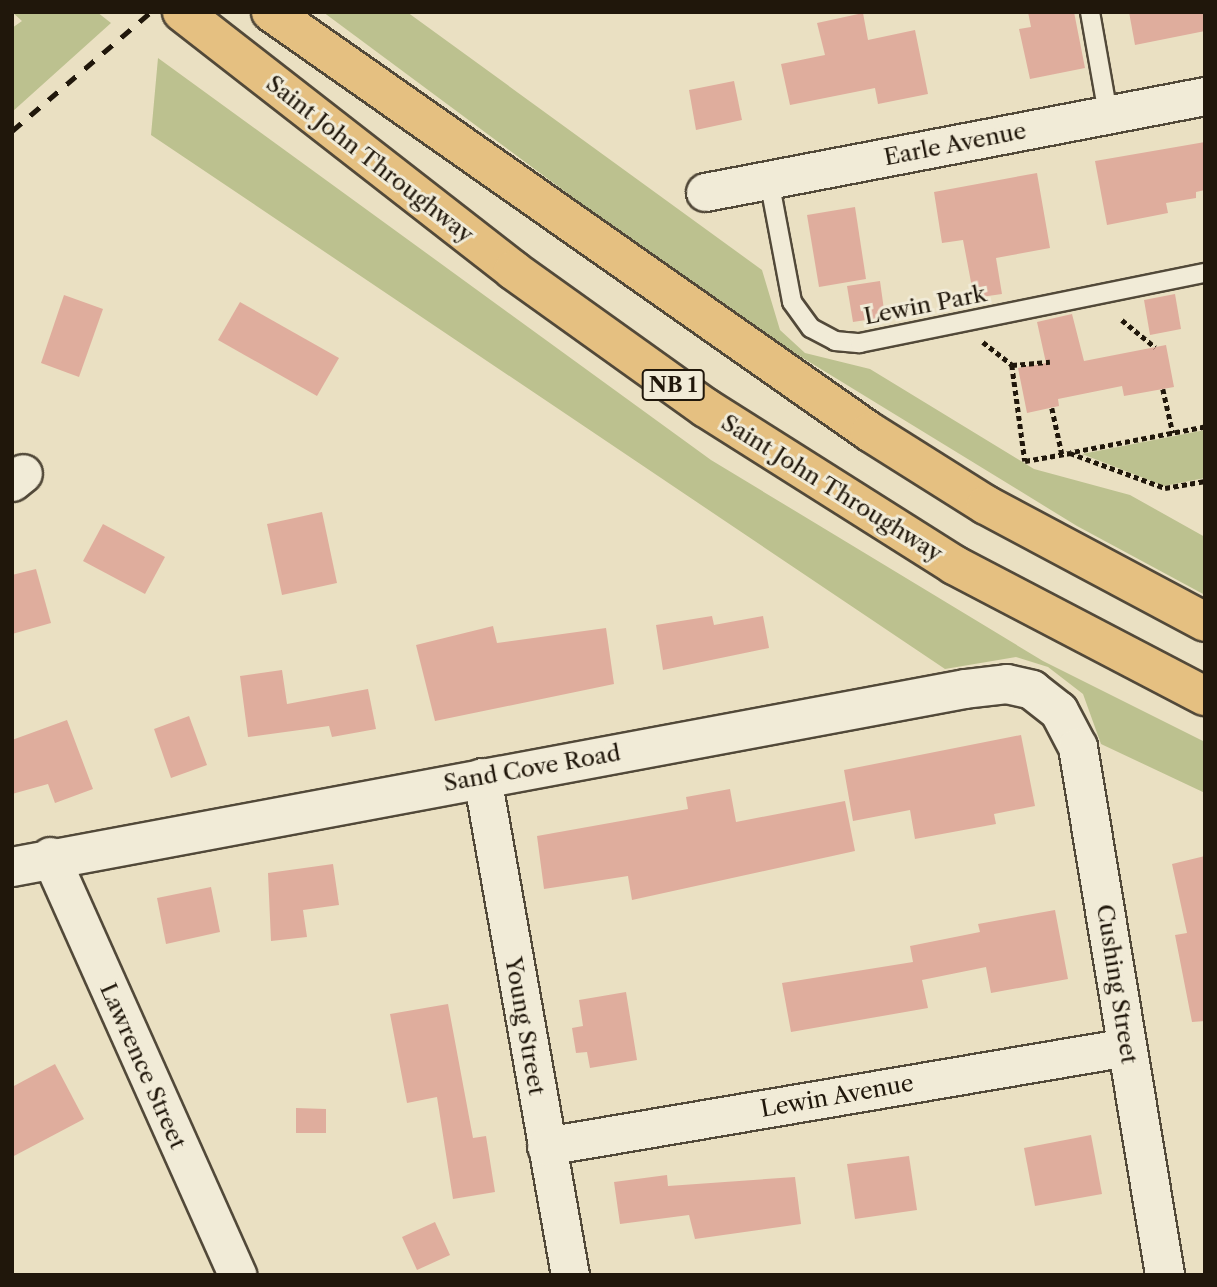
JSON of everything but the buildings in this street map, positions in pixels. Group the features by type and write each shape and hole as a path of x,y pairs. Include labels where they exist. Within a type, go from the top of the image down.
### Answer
{"highway":[{"name":"Saint John Throughway","path":"182,12 513,270 706,408 954,565 1205,696"},
{"path":"271,12 870,432 986,505 1205,622"}],"street":[{"name":"Earle Avenue","path":"705,192 1205,96"},
{"name":"Sand Cove Road","path":"12,867 50,856 989,685 1022,686 1050,701"},
{"name":"Cushing Street","path":"1050,701 1078,747 1165,1275"},
{"name":"Young Street","path":"482,777 570,1275"},
{"name":"Lawrence Street","path":"50,856 237,1275"},
{"name":"Lewin Avenue","path":"546,1146 1127,1047"}],"lane":[{"path":"1090,12 1108,114"},
{"name":"Lewin Park","path":"769,180 792,302 811,328 835,341 860,343 1205,273"}],"path":[{"path":"1122,320 1155,347"},
{"path":"983,342 1012,365 1050,362"},
{"path":"1012,365 1025,461 1205,427"},
{"path":"1163,389 1173,433"},
{"path":"1052,408 1062,454"},
{"path":"1070,453 1165,488 1205,481"}],"green space":[{"path":"12,12 97,12 111,23 12,112 12,28 22,21"},
{"path":"323,12 407,12 762,270 780,330 805,353 870,369 1034,469 1130,495 1205,537 1205,595 1077,526 723,309"},
{"path":"158,58 711,460 1043,661 1205,742 1205,793 1101,744 1083,694 1048,667 1016,657 945,669 151,135"},
{"path":"1205,430 1205,478 1164,486 1082,454"}],"railway":[{"path":"12,131 151,12"}]}
